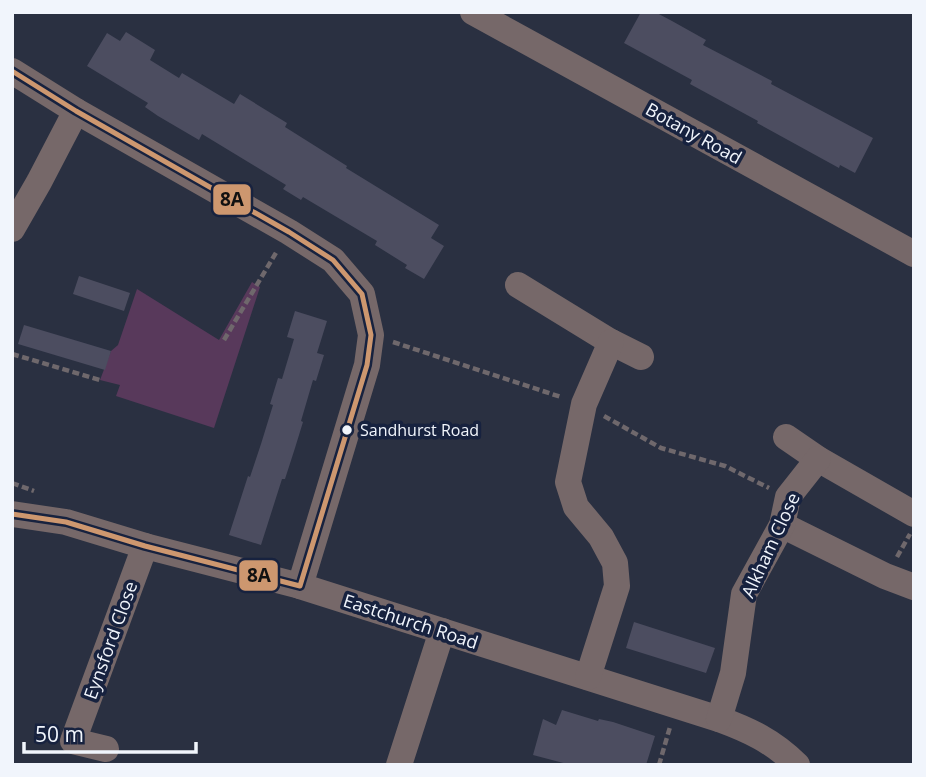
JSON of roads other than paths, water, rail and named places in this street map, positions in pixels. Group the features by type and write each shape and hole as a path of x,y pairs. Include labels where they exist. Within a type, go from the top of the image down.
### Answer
{"street":[{"name":"Botany Road","path":"473,12 914,254"},
{"path":"12,71 333,260 362,294 371,335 367,365 300,586"},
{"path":"12,229 40,182 76,111"},
{"path":"518,285 611,342 641,357"},
{"path":"588,677 617,586 615,563 601,537 576,507 568,482 584,404 611,342"},
{"path":"786,437 818,459 914,514"},
{"name":"Alkham Close","path":"719,719 733,673 744,594 782,525 788,497 818,459"},
{"name":"Eastchurch Road","path":"12,514 66,522 145,546 300,586 588,677 751,731 782,750 797,765"},
{"path":"782,525 885,576 914,587"},
{"name":"Eynsford Close","path":"106,749 73,741 145,546"},
{"path":"399,765 442,631"}],"place":[{"name":"Sandhurst Road","path":"347,430"}]}
